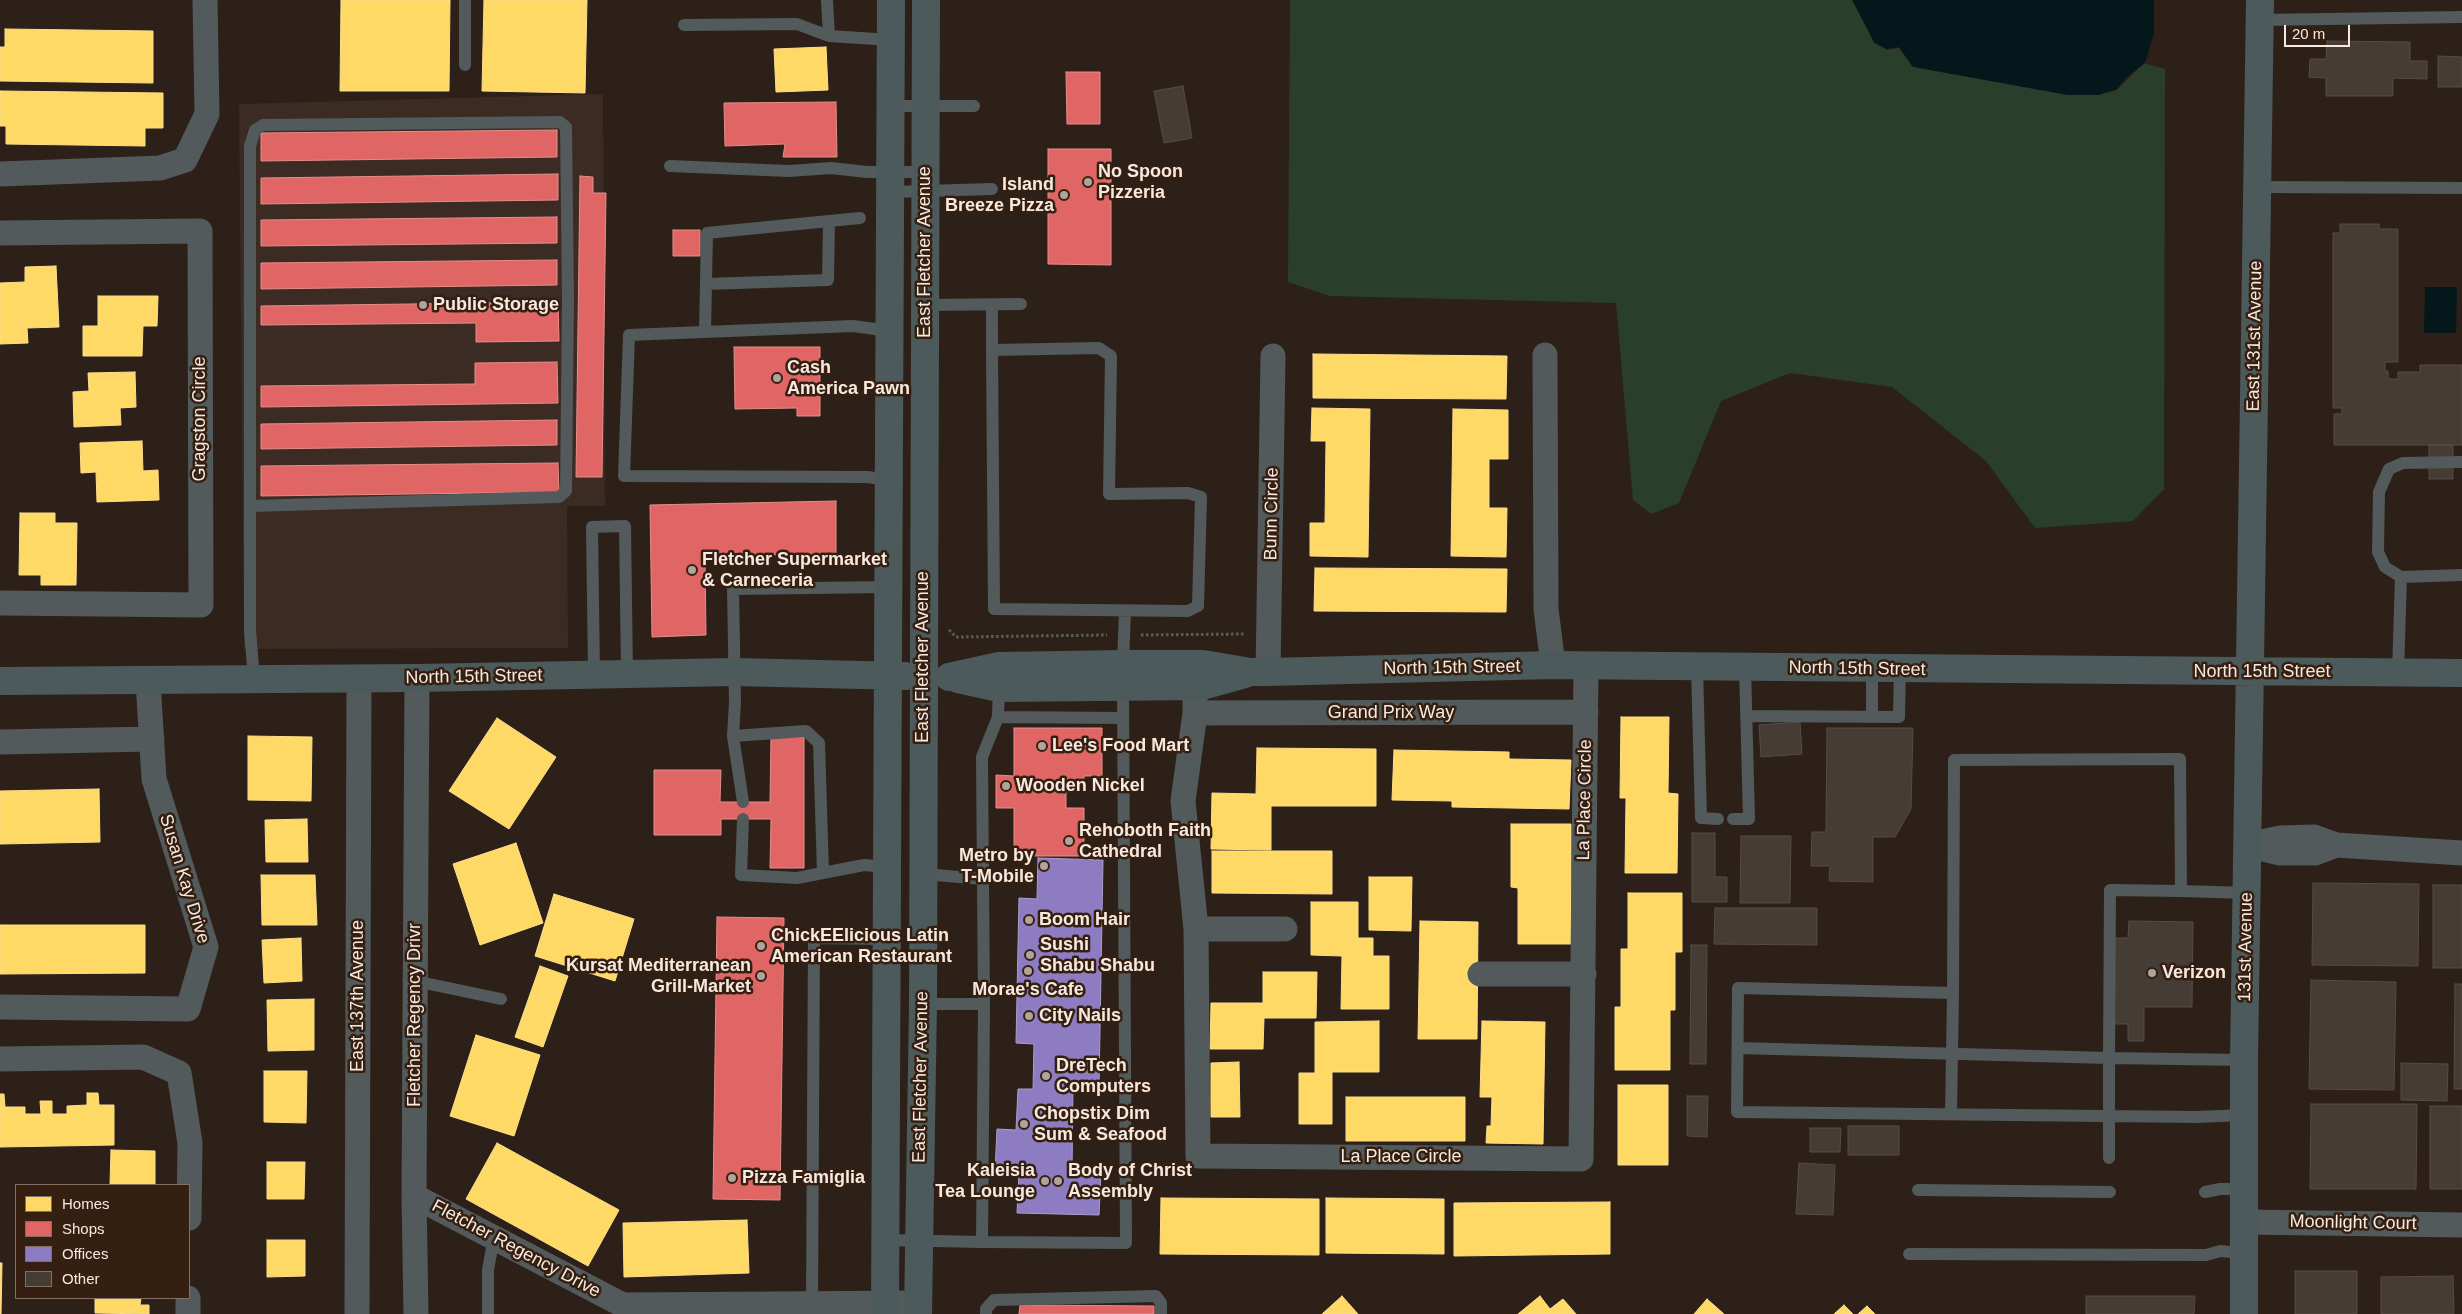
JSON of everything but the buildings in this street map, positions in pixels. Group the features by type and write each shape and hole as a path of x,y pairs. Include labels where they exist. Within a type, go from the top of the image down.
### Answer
{"street":[{"path":"0,174 160,168 186,160 207,114 205,0"},
{"name":"East Fletcher Avenue","path":"885,1309 891,0"},
{"name":"East Fletcher Avenue","path":"918,1309 923,874 936,677 925,305 926,0"},
{"name":"East 131st Avenue","path":"2251,672 2260,10"},
{"path":"891,40 927,41"},
{"path":"891,193 926,194"},
{"name":"Gragston Circle","path":"0,233 200,231 201,605 0,603"},
{"path":"1545,355 1546,609 1553,665"},
{"name":"Bunn Circle","path":"1260,672 1273,356"},
{"name":"North 15th Street","path":"0,681 417,678 734,672 936,677 999,688 1123,675 1203,664 1260,672 1553,665 2462,673"},
{"name":"North 15th Street","path":"936,677 999,666 1123,675 1196,686 1260,672"},
{"name":"La Place Circle","path":"1196,686 1196,713 1183,801 1196,929 1198,1156 1581,1159 1586,666"},
{"name":"131st Avenue","path":"2243,1222 2251,672"},
{"name":"East 137th Avenue","path":"357,1314 359,678"},
{"name":"Fletcher Regency Drivr","path":"416,1314 414,1196 417,678"},
{"name":"Susan Kay Drive","path":"0,1007 188,1009 206,947 154,779 148,681"},
{"name":"Grand Prix Way","path":"1196,713 1586,712"},
{"path":"0,742 152,739"},
{"path":"2248,846 2280,838 2314,837 2336,846 2462,853"},
{"path":"1196,929 1285,928"},
{"path":"1480,974 1584,974"},
{"path":"0,1059 143,1057 179,1073 190,1143 189,1184"},
{"name":"Fletcher Regency Drive","path":"414,1196 623,1305 812,1304 885,1309 918,1309"},
{"path":"2243,1222 2244,1314"},
{"name":"Moonlight Court","path":"2243,1222 2462,1225"},
{"path":"188,1299 188,1314"}],"lane":[{"path":"465,0 465,65"},
{"path":"827,0 830,36"},
{"path":"2260,10 2462,17"},
{"path":"684,25 797,24 830,36 891,40"},
{"path":"891,106 974,106"},
{"path":"251,506 558,497 566,491 568,299 566,127 560,122 263,126 255,130 250,146 250,630 254,679"},
{"path":"670,166 788,171 831,168 891,193 926,194 992,188"},
{"path":"2258,187 2462,188"},
{"path":"705,332 707,233 860,218"},
{"path":"706,284 828,280 829,221"},
{"path":"925,305 1021,304"},
{"path":"992,305 992,350 994,609 1188,611 1198,606 1201,497 1188,493 1109,494 1111,356 1098,348 992,350"},
{"path":"889,480 867,477 624,476 629,335 853,326 890,331"},
{"path":"2462,462 2404,463 2389,469 2382,480 2379,492 2378,552 2385,566 2400,577 2462,575"},
{"path":"594,674 592,527 625,526 627,674"},
{"path":"2398,672 2400,577"},
{"path":"743,802 733,736 736,702 733,589 888,588"},
{"path":"885,1240 1126,1243 1123,718 1125,611"},
{"path":"1697,667 1701,818 1718,819"},
{"path":"1733,819 1749,819 1745,667"},
{"path":"1872,669 1872,717"},
{"path":"1746,716 1899,717 1900,669"},
{"path":"982,1242 984,1004 982,756 998,717 999,688"},
{"path":"998,717 1123,718"},
{"path":"733,736 806,731 820,743 823,873"},
{"path":"1951,1114 1954,760 2180,759 2181,891"},
{"path":"743,819 741,875 797,878 864,865 888,867"},
{"path":"923,874 983,880"},
{"path":"2109,1158 2110,890 2248,893"},
{"path":"812,1304 814,938 888,939"},
{"path":"415,982 501,1000"},
{"path":"1953,993 1738,988 1737,1112 2109,1116 2245,1115"},
{"path":"923,1004 984,1004"},
{"path":"1738,1048 2244,1060"},
{"path":"2205,1192 2220,1189 2244,1189"},
{"path":"1918,1190 2110,1192"},
{"path":"488,1314 488,1270 494,1237"},
{"path":"1909,1254 2206,1255 2220,1251 2243,1253"},
{"path":"986,1314 986,1309 994,1300 1156,1296 1161,1303 1161,1314"}],"path":[{"path":"948,630 956,636 1244,634 1250,638"}],"shaded area":[{"path":"1852,0 2154,0 2154,33 2145,63 2127,77 2117,89 2098,95 2068,95 1913,67 1899,47 1887,49 1874,42"},
{"name":"Public Storage","path":"603,94 605,506 567,506 568,648 244,649 239,104"},
{"path":"2425,287 2457,287 2456,333 2424,333"}],"green space":[{"path":"1290,0 1852,0 1858,6 1874,43 1887,50 1899,48 1912,66 2068,95 2099,95 2117,90 2144,63 2165,69 2164,489 2133,521 2035,528 1986,461 1892,387 1790,373 1721,401 1679,503 1651,514 1633,500 1616,303 1330,296 1288,282"}],"place":[{"name":"No Spoon Pizzeria","path":"1088,182"},
{"name":"Island Breeze Pizza","path":"1064,195"},
{"name":"Public Storage","path":"423,305"},
{"name":"Cash America Pawn","path":"777,378"},
{"name":"Fletcher Supermarket & Carneceria","path":"692,570"},
{"name":"Lee's Food Mart","path":"1042,746"},
{"name":"Wooden Nickel","path":"1006,786"},
{"name":"Rehoboth Faith Cathedral","path":"1069,841"},
{"name":"Metro by T-Mobile","path":"1044,866"},
{"name":"Boom Hair","path":"1029,920"},
{"name":"ChickEElicious Latin American Restaurant","path":"761,946"},
{"name":"Sushi Shabu Shabu","path":"1030,955"},
{"name":"Morae's Cafe","path":"1028,971"},
{"name":"Verizon","path":"2152,973"},
{"name":"Kursat Mediterranean Grill-Market","path":"761,976"},
{"name":"City Nails","path":"1029,1016"},
{"name":"DreTech Computers","path":"1046,1076"},
{"name":"Chopstix Dim Sum & Seafood","path":"1024,1124"},
{"name":"Pizza Famiglia","path":"732,1178"},
{"name":"Kaleisia Tea Lounge","path":"1045,1181"},
{"name":"Body of Christ Assembly","path":"1058,1181"}]}
